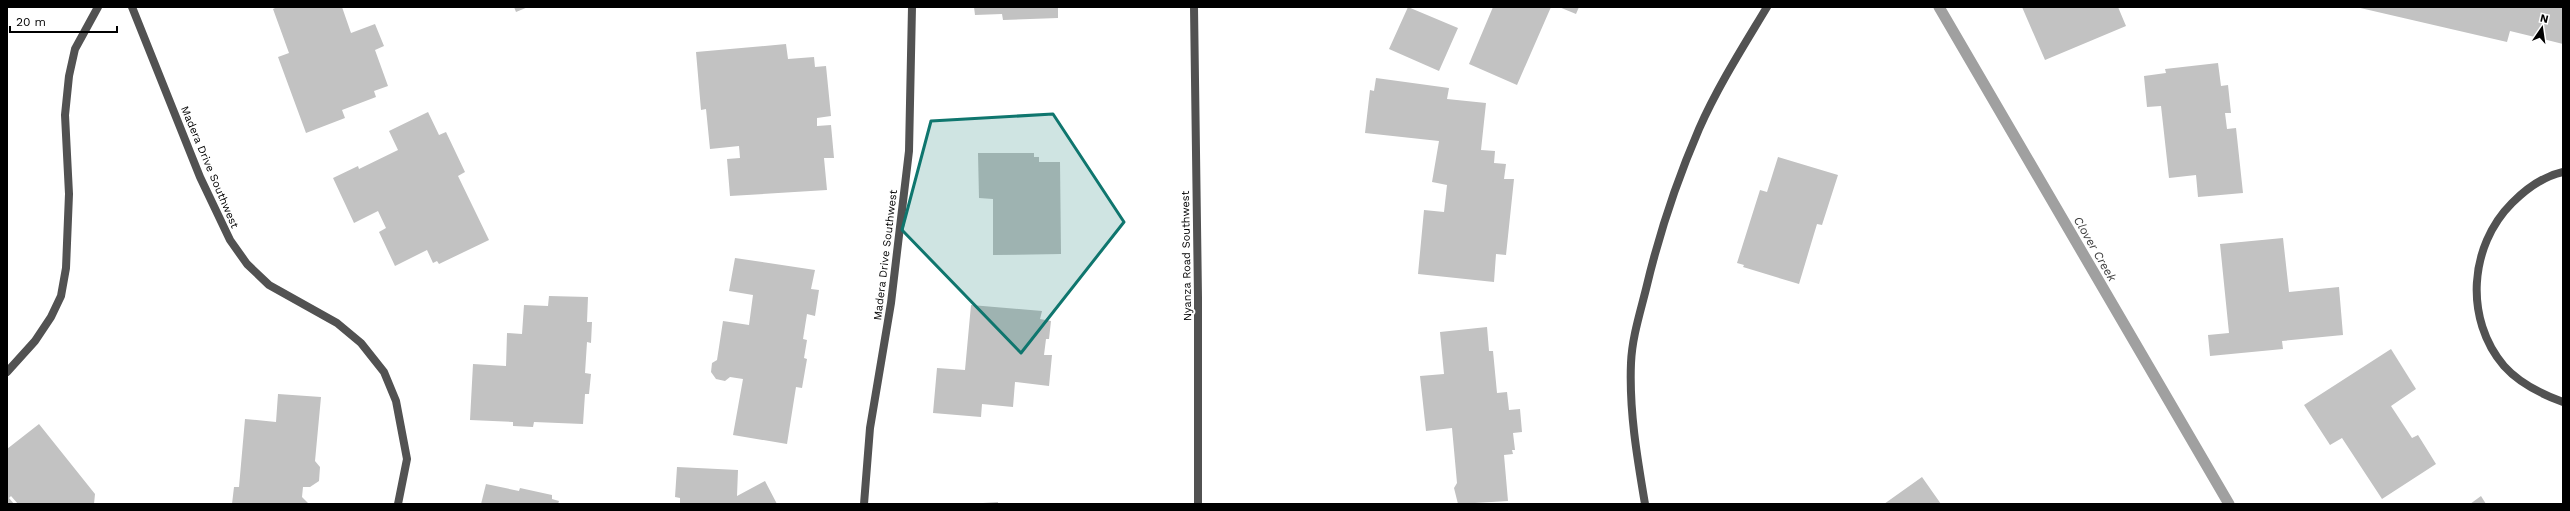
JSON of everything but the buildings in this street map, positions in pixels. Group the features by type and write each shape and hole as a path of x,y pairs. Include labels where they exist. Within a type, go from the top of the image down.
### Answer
{"street":[{"path":"7,372 35,341 51,317 61,296 67,253 69,194 65,115 69,76 75,49 98,7"},
{"name":"Madera Drive Southwest","path":"132,7 200,177 230,240 247,264 269,285 337,323 361,343 384,372 396,401 407,459 398,504"},
{"name":"Madera Drive Southwest","path":"864,504 870,428 891,303 910,151 912,7"},
{"name":"Nyanza Road Southwest","path":"1194,7 1198,297 1198,504"},
{"path":"1645,504 1635,445 1631,362 1636,329 1650,269 1675,190 1699,128 1730,69 1766,7"},
{"path":"2563,172 2525,190 2497,218 2480,254 2475,293 2484,332 2504,366 2535,391 2563,402"}],"highlighted area":[{"path":"1053,114 1124,222 1021,353 902,230 931,121"}],"waterway":[{"name":"Clover Creek","path":"1939,7 2229,504"}]}
